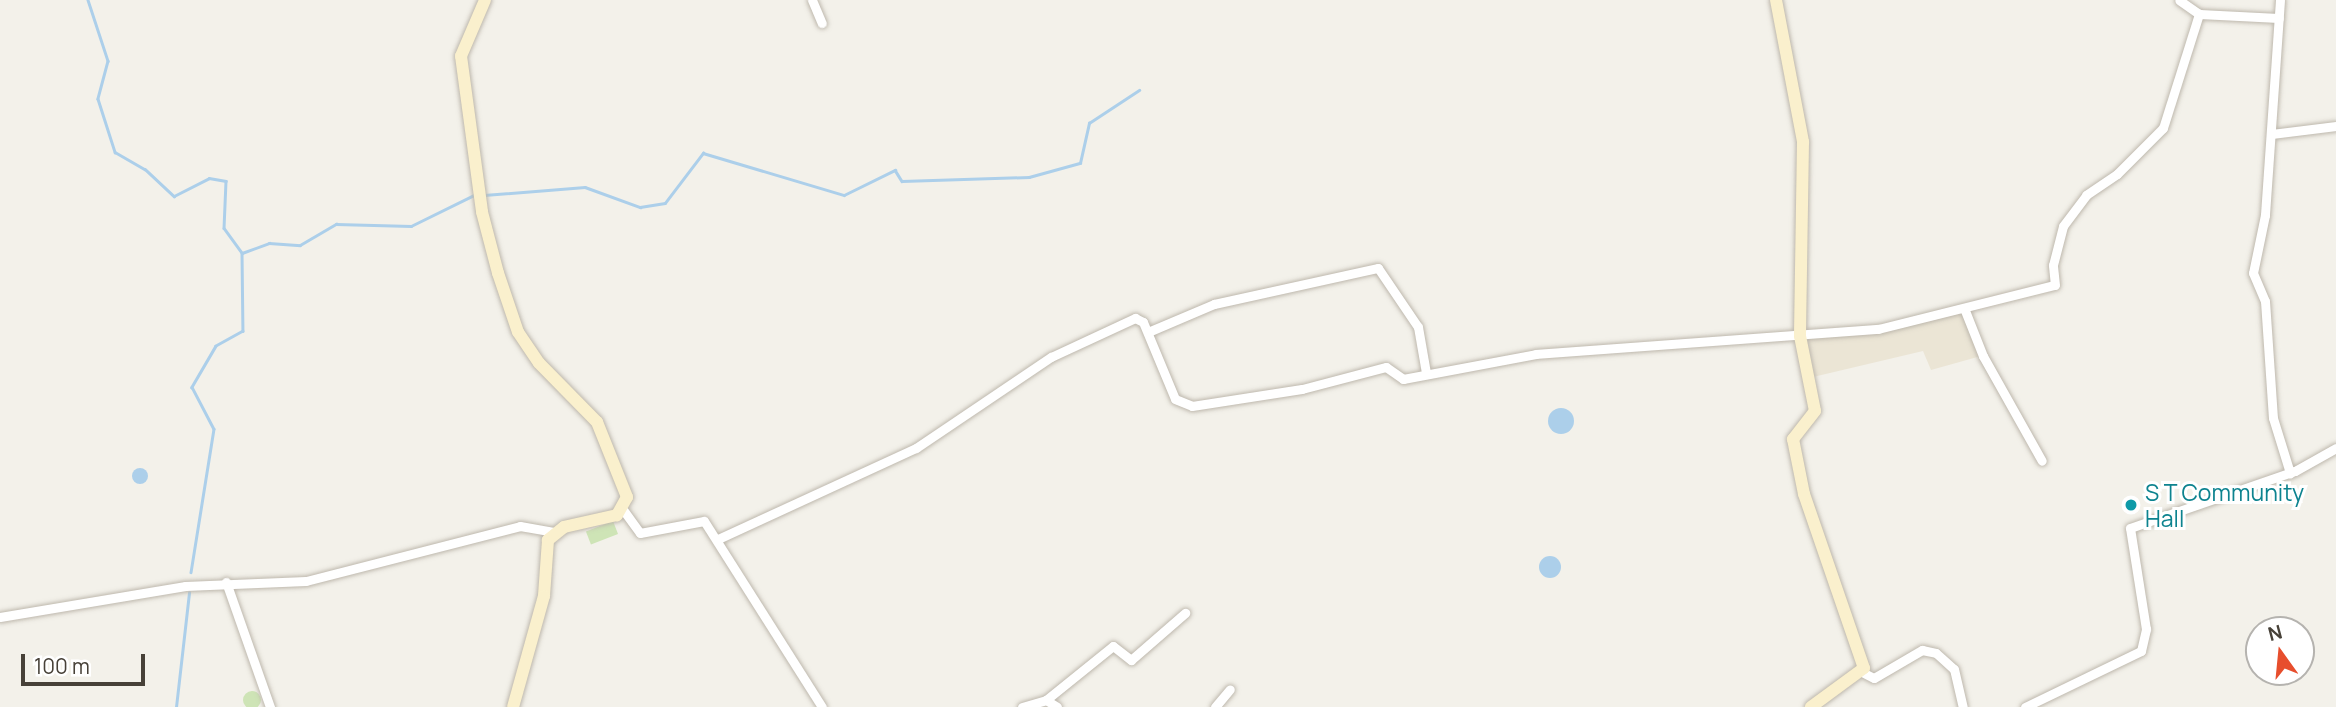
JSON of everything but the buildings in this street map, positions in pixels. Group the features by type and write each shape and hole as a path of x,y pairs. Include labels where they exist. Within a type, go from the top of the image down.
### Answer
{"street":[{"path":"485,0 461,56 481,201 518,332 538,363 597,422 623,480 624,511 640,533 704,521 718,539 822,707"},
{"path":"812,0 822,23"},
{"path":"1776,0 1803,142 1800,336 1815,411 1793,439 1794,449 1863,672 1874,678 1922,650 1936,653 1954,669 1964,707"},
{"path":"2179,0 2199,14 2279,18"},
{"path":"2280,0 2272,134 2253,273 2266,301 2273,418 2290,473"},
{"path":"718,539 916,448 1084,337 1135,318 1148,332 1180,406 1302,389 1386,367 1403,379 1536,354 1878,329 2055,285 2053,265 2063,226 2085,195 2117,174 2162,128 2199,14"},
{"path":"2272,134 2336,126"},
{"path":"1148,332 1214,304 1378,268 1418,327 1426,373"},
{"path":"1964,308 1983,356 2042,461"},
{"path":"2025,707 2141,650 2146,629 2130,528 2290,473 2336,448"},
{"path":"0,617 226,582 306,581 520,526 552,532 624,511"},
{"path":"513,707 544,596 552,532"},
{"path":"226,582 270,707"},
{"path":"1022,707 1046,700 1113,646 1131,660 1185,613"},
{"path":"1811,707 1863,672"},
{"path":"1214,707 1230,689"},
{"path":"1046,700 1057,707"}],"shaded area":[{"path":"1962,312 1981,356 1931,370 1923,351 1813,377 1805,339 1877,332"}],"green space":[{"path":"613,521 618,534 591,544 586,531"},
{"path":"252,691 260,696 261,700 256,708 252,709 244,704 243,700 248,692"}],"water":[{"path":"1561,408 1570,412 1574,421 1570,430 1561,434 1552,430 1548,421 1552,412"},
{"path":"140,468 146,470 146,482 140,484 134,482 132,476 134,470"},
{"path":"1550,556 1558,559 1561,567 1558,575 1550,578 1542,575 1539,567 1542,559"}],"waterway":[{"path":"88,0 108,61 98,99 115,152 145,169 174,196 209,178 226,181 224,228 242,253 243,331 216,346 192,387 214,429 191,572"},
{"path":"484,195 585,187 640,207 665,203 703,153 844,195 895,170 902,181 1029,177 1080,163 1089,123 1139,90"},
{"path":"242,253 269,243 300,245 336,224 411,226 474,195"},
{"path":"176,707 189,593"}],"place":[{"name":"S T Community Hall","path":"2131,505"}]}
